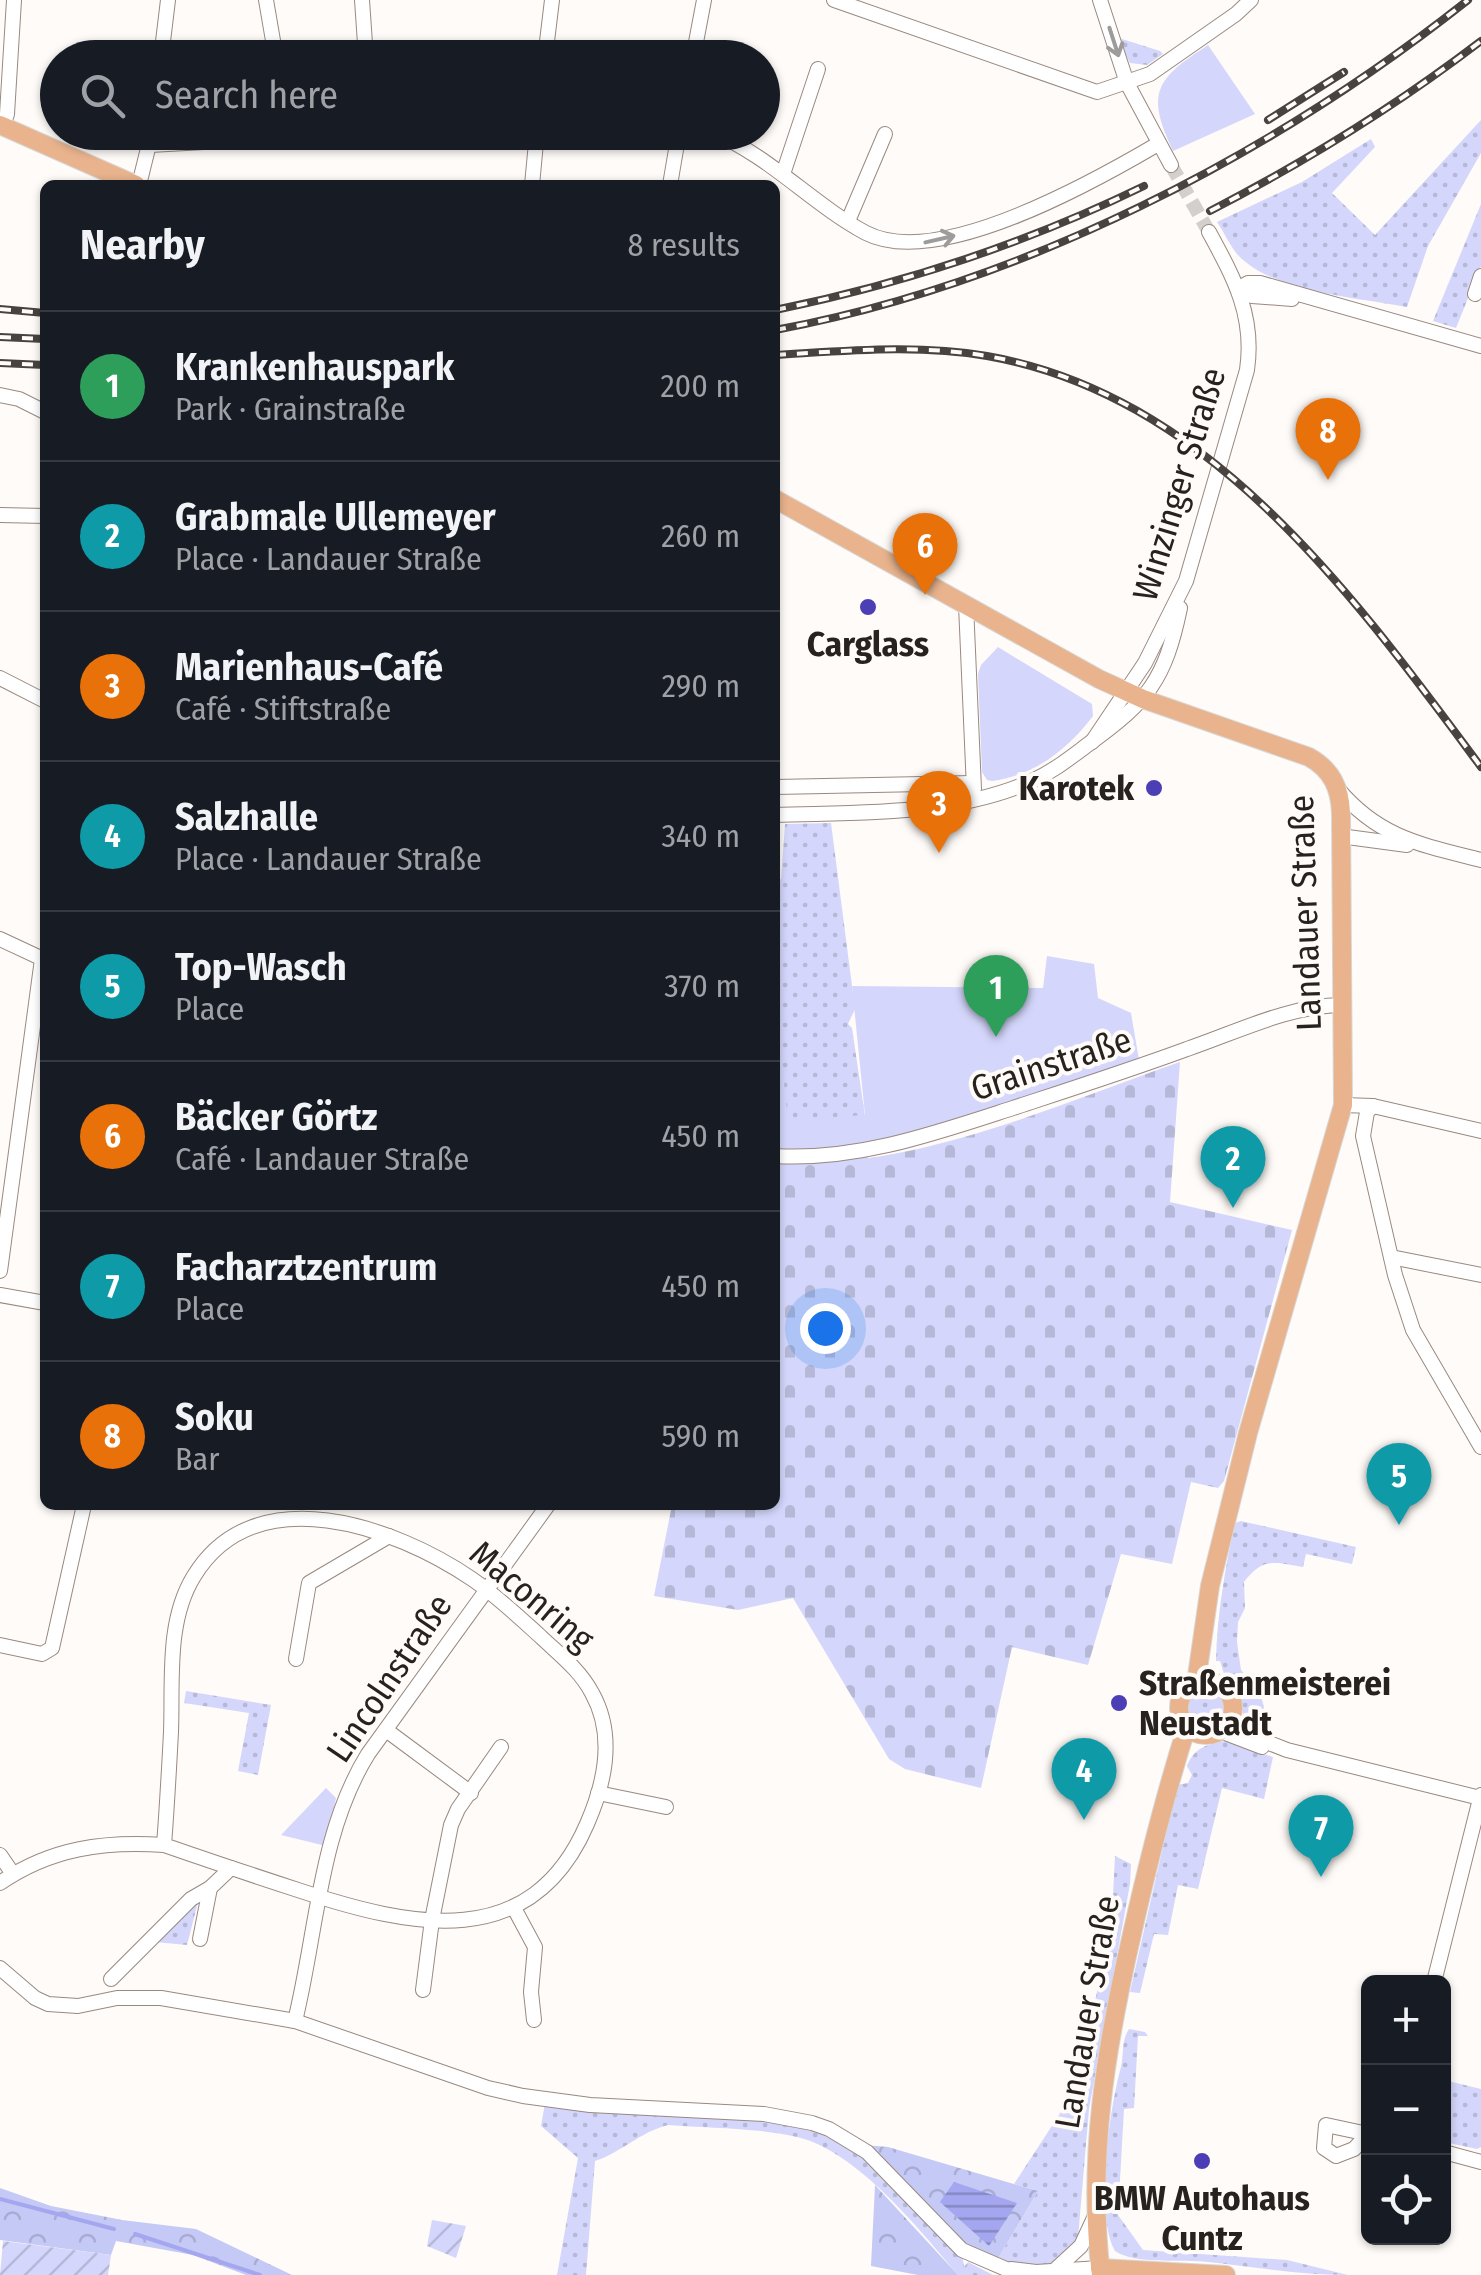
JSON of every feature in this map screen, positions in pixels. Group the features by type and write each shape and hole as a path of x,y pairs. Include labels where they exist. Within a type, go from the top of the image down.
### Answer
{"main road":[{"path":"1,126 40,143"},
{"path":"57,150 126,180"},
{"name":"Landauer Straße","path":"780,502 1125,691 1308,757 1324,768 1338,789 1344,1100 1340,1126 1258,1395 1210,1586 1196,1683 1185,1691 1180,1704 1180,1716 1193,1730 1162,1802 1113,2021 1098,2120 1095,2213 1101,2271"},
{"name":"Landauer Straße","path":"1225,1536 1213,1640 1216,1683 1232,1701 1226,1724"},
{"path":"1196,1683 1216,1683"},
{"path":"1193,1730 1226,1724"},
{"path":"1101,2271 1226,2275"}],"street":[{"path":"1,126 7,114 14,0"},
{"path":"163,40 168,0"},
{"path":"266,0 273,40"},
{"path":"362,0 365,40"},
{"path":"547,40 552,0"},
{"path":"696,40 704,0"},
{"path":"834,0 869,6 1089,91 1105,91 1150,74 1251,0"},
{"path":"1100,0 1128,84 1171,166"},
{"path":"782,174 818,69"},
{"path":"1144,119 1142,92 1150,74"},
{"path":"848,221 885,134"},
{"path":"747,150 868,234 891,242 936,242 1080,190 1158,144"},
{"path":"139,180 148,150"},
{"path":"532,180 535,150"},
{"path":"671,180 676,150"},
{"name":"Winzinger Straße","path":"1092,742 1157,641 1186,581 1247,370 1248,322 1239,288 1208,232"},
{"path":"1474,294 1481,276"},
{"path":"1239,288 1252,296 1312,300 1481,346"},
{"path":"0,395 40,409"},
{"path":"0,515 40,516"},
{"path":"780,815 975,800 1047,774 1121,722 1155,684 1166,660 1186,581"},
{"path":"966,605 975,800"},
{"path":"0,678 40,698"},
{"path":"780,787 973,782"},
{"path":"1338,789 1378,828 1481,860"},
{"path":"1340,836 1428,846"},
{"path":"0,939 40,958"},
{"path":"0,1271 40,988"},
{"name":"Grainstraße","path":"780,1156 866,1150 926,1136 1142,1066 1294,1011 1341,1005"},
{"path":"1344,1100 1481,1131"},
{"path":"1373,1106 1366,1112 1363,1136 1391,1257 1414,1330 1479,1438"},
{"path":"1340,1126 1363,1136"},
{"path":"1391,1257 1481,1275"},
{"path":"0,1295 40,1302"},
{"path":"0,1645 42,1654 52,1648 83,1510"},
{"name":"Lincolnstraße","path":"295,2021 344,1802 360,1768 544,1510"},
{"name":"Maconring","path":"322,1521 389,1536 431,1555 486,1589 575,1669 603,1716 606,1738 598,1794 582,1838 547,1886 514,1908 464,1922 432,1920 368,1911 320,1898 164,1845 176,1624 186,1590 202,1564 236,1536 265,1522 322,1521"},
{"path":"296,1658 308,1583 389,1536"},
{"path":"1226,1724 1265,1748 1481,1797 1436,1975"},
{"path":"386,1730 471,1793"},
{"path":"422,1990 451,1824 502,1747"},
{"path":"598,1794 666,1807"},
{"path":"0,1856 6,1878 73,1849 124,1843 164,1845"},
{"path":"111,1979 191,1899 232,1868"},
{"path":"200,1939 210,1888"},
{"path":"514,1908 535,1947 531,1992 534,2020"},
{"path":"0,1968 35,1998 61,2006 118,1998 161,1998 295,2021 488,2088 523,2096 590,2106 764,2114 812,2123 867,2152 962,2250 1020,2275"},
{"path":"1451,2153 1479,2159"},
{"path":"1055,2270 1081,2246 1095,2213"},
{"path":"998,2268 1101,2271"}],"green space":[{"path":"1118,40 1163,54 1147,65 1130,63"},
{"path":"1208,45 1255,114 1173,151 1159,114 1160,89 1177,68"},
{"path":"1481,120 1481,153 1428,246 1407,307 1317,292 1272,277 1238,255 1217,222 1302,182 1371,139 1375,147 1332,193 1375,235"},
{"path":"1481,204 1481,266 1456,328 1433,321"},
{"path":"998,647 1092,704 1093,716 1049,759 1022,773 992,781 982,772 978,674"},
{"path":"831,823 855,1009 848,1024 852,1028 865,1116 787,1121 780,1047 780,879 785,824"},
{"path":"1047,956 1094,964 1098,998 1131,1013 1139,1060 936,1128 868,1142 868,1160 780,1163 780,1044 788,1120 865,1115 852,986 1043,988"},
{"path":"1180,1062 1170,1202 1292,1230 1224,1481 1218,1488 1191,1482 1172,1564 1121,1554 1088,1665 1012,1647 981,1788 905,1769 889,1759 793,1598 738,1610 654,1596 671,1510 780,1510 780,1163 827,1163 879,1156 930,1146 1032,1116"},
{"path":"1241,1521 1356,1547 1352,1564 1306,1554 1303,1567 1270,1563 1257,1568 1244,1582 1245,1608 1238,1622 1237,1642 1241,1670 1261,1695 1267,1722 1274,1731 1272,1736 1249,1724 1239,1694 1225,1677 1220,1661 1216,1661 1225,1574 1235,1523"},
{"path":"1207,1689 1221,1695 1227,1709 1221,1723 1207,1729 1193,1723 1187,1709 1193,1695"},
{"path":"186,1691 271,1705 258,1775 238,1771 249,1713 184,1703"},
{"path":"1225,1741 1273,1757 1264,1799 1222,1788 1198,1889 1178,1885 1168,1935 1154,1934 1140,1993 1130,1992 1177,1785 1188,1783 1192,1775 1187,1766 1197,1751"},
{"path":"326,1788 336,1798 326,1846 281,1835"},
{"path":"1115,1856 1131,1864 1130,1884 1089,2109 1078,2238 1062,2261 1048,2265 997,2260 1038,2191 1014,2184 1072,2095 1111,1935"},
{"path":"198,1902 187,1945 155,1942"},
{"path":"1129,2029 1148,2036 1138,2036 1134,2108 1124,2109 1118,2215 1143,2250 1287,2260 1348,2275 1147,2260 1115,2251 1106,2212 1106,2160 1112,2107"},
{"path":"1451,2082 1481,2089 1481,2147 1451,2143"},
{"path":"547,2092 638,2112 769,2118 864,2145 960,2240 964,2267 968,2262 993,2275 958,2275 886,2194 820,2145 767,2132 668,2125 595,2161 586,2275 557,2275 578,2158 541,2126"},
{"path":"864,2145 888,2147 1038,2191 997,2260 960,2240"},
{"path":"875,2185 958,2275 918,2275 871,2266"},
{"path":"0,2188 51,2206 196,2229 292,2275 246,2275 193,2255 116,2241 111,2255 0,2240"},
{"path":"432,2220 466,2226 456,2258 427,2246"},
{"path":"3,2241 111,2255 108,2275 0,2275"}],"water":[{"path":"954,2182 1017,2203 989,2246 940,2202"}],"waterway":[{"path":"0,2199 114,2229"},
{"path":"135,2234 260,2275"}],"tunnel":[{"path":"1171,165 1209,232"}],"railway":[{"path":"780,329 868,309 960,281 1051,247 1141,206 1228,161 1311,111 1468,0"},
{"path":"1210,211 1349,132 1481,41"},
{"path":"1268,120 1344,72"},
{"path":"780,309 964,260 1055,226 1144,186"},
{"path":"0,309 40,313"},
{"path":"0,337 40,339"},
{"path":"780,355 908,349 987,356 1067,378 1140,413 1208,458 1270,512 1328,572 1481,767"},
{"path":"0,363 40,365"}],"place":[{"name":"Soku","path":"1328,480"},
{"name":"Bäcker Görtz","path":"925,595"},
{"name":"Carglass","path":"868,607"},
{"name":"Karotek","path":"1154,788"},
{"name":"Marienhaus-Café","path":"939,853"},
{"name":"Krankenhauspark","path":"996,1037"},
{"name":"Grabmale Ullemeyer","path":"1233,1208"},
{"name":"Top-Wasch","path":"1399,1525"},
{"name":"Straßenmeisterei Neustadt","path":"1119,1703"},
{"name":"Salzhalle","path":"1084,1820"},
{"name":"Facharztzentrum","path":"1321,1877"},
{"name":"BMW Autohaus Cuntz","path":"1202,2161"}]}
